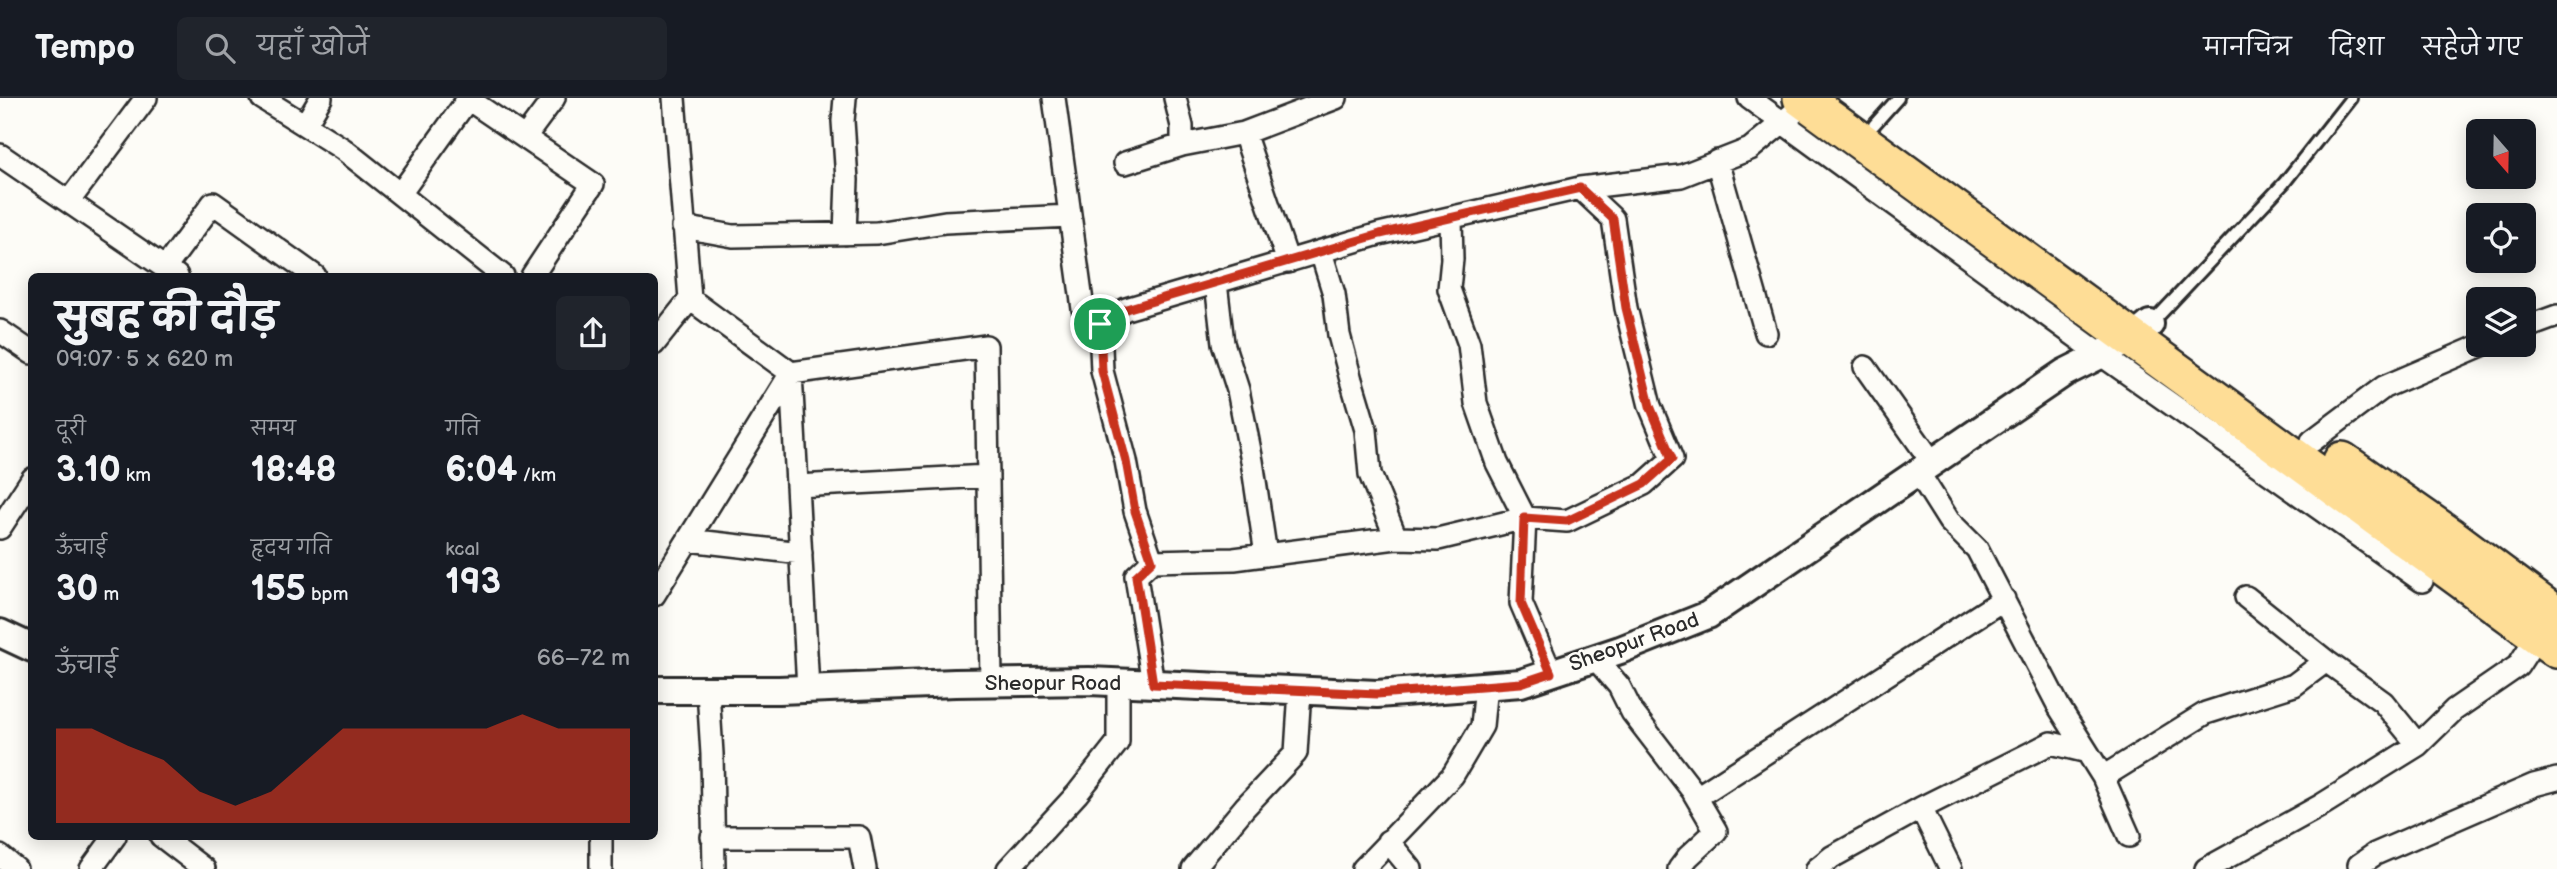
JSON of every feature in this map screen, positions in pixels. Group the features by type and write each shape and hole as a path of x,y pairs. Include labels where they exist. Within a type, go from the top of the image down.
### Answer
{"highway":[{"path":"1807,105 1886,111 2128,339 2312,441 2451,537 2551,633"},
{"path":"1807,105 2128,339 2551,633"}],"street":[{"path":"69,201 146,98"},
{"path":"262,98 343,149 499,273"},
{"path":"305,125 321,98"},
{"path":"525,137 554,98"},
{"path":"658,339 690,299 674,98"},
{"path":"845,98 845,234"},
{"path":"1054,98 1083,309 1100,324 1102,371 1126,461 1135,511 1152,561"},
{"path":"1175,98 1182,126 1182,145"},
{"path":"1125,163 1182,145 1244,133 1298,105 1336,98"},
{"path":"1749,98 1807,105"},
{"path":"400,194 468,99 593,184 534,273"},
{"path":"1100,324 1126,309 1380,234 1580,188 1681,176 1750,149 1807,105"},
{"path":"1244,133 1288,262"},
{"path":"1,157 171,272 213,203 311,273"},
{"path":"1717,162 1766,333"},
{"path":"1153,684 1136,576 1152,561 1234,559 1396,538 1438,539 1524,518 1567,521 1644,484 1672,459 1650,406 1626,308 1613,219 1580,188"},
{"path":"683,227 733,236 845,234 877,233 945,222 1070,216"},
{"path":"1451,219 1452,259 1449,289 1469,344 1476,403 1497,463 1524,518 1521,603 1551,673"},
{"path":"1321,252 1334,294 1339,335 1366,429 1370,474 1396,538"},
{"path":"1216,284 1223,343 1238,390 1266,555"},
{"path":"690,299 791,373 986,346 991,682"},
{"path":"2536,324 2557,316"},
{"path":"0,331 28,350"},
{"path":"2128,339 2422,581"},
{"name":"Sheopur Road","path":"658,691 991,682 1118,682 1377,694 1521,683 1708,615 2064,373 2128,339"},
{"path":"2312,441 2384,387 2466,352"},
{"path":"1865,367 1925,467 1949,521 1977,549 2059,707 2084,751 2103,777 2129,836"},
{"path":"791,373 808,689"},
{"path":"658,589 791,373"},
{"path":"797,485 988,476"},
{"path":"0,528 28,485"},
{"path":"688,540 801,553"},
{"path":"2246,597 2326,661 2383,702 2418,745"},
{"path":"1697,797 2004,599"},
{"path":"0,632 28,646"},
{"path":"2206,869 2320,806 2418,745 2454,709 2518,666 2551,633"},
{"path":"1595,658 1619,686 1632,712 1697,797 1716,831 1679,869"},
{"path":"2103,777 2206,713 2294,685 2326,661"},
{"path":"1008,869 1077,794 1118,742 1118,682"},
{"path":"1363,869 1453,775 1482,726 1486,685"},
{"path":"708,690 714,869"},
{"path":"1194,869 1245,807 1296,753 1300,690"},
{"path":"1817,869 1832,857 1921,808 2051,743 2084,751"},
{"path":"2361,869 2359,865 2375,854 2534,785 2557,779"},
{"path":"1921,808 1951,869"},
{"path":"712,837 859,837 865,869"},
{"path":"91,869 112,840"},
{"path":"166,840 204,869"},
{"path":"601,840 601,869"},
{"path":"1388,841 1411,869"},
{"path":"0,856 16,869"}],"lane":[{"path":"2128,339 2284,183 2351,98"}],"route":[{"path":"1580,188 1613,219 1626,308 1650,406 1672,459 1644,484 1567,521 1524,518 1521,603 1551,673 1521,683 1377,694 1153,684 1136,576 1152,561 1135,511 1126,461 1102,371 1100,324 1126,309 1380,234 1580,188"}]}
